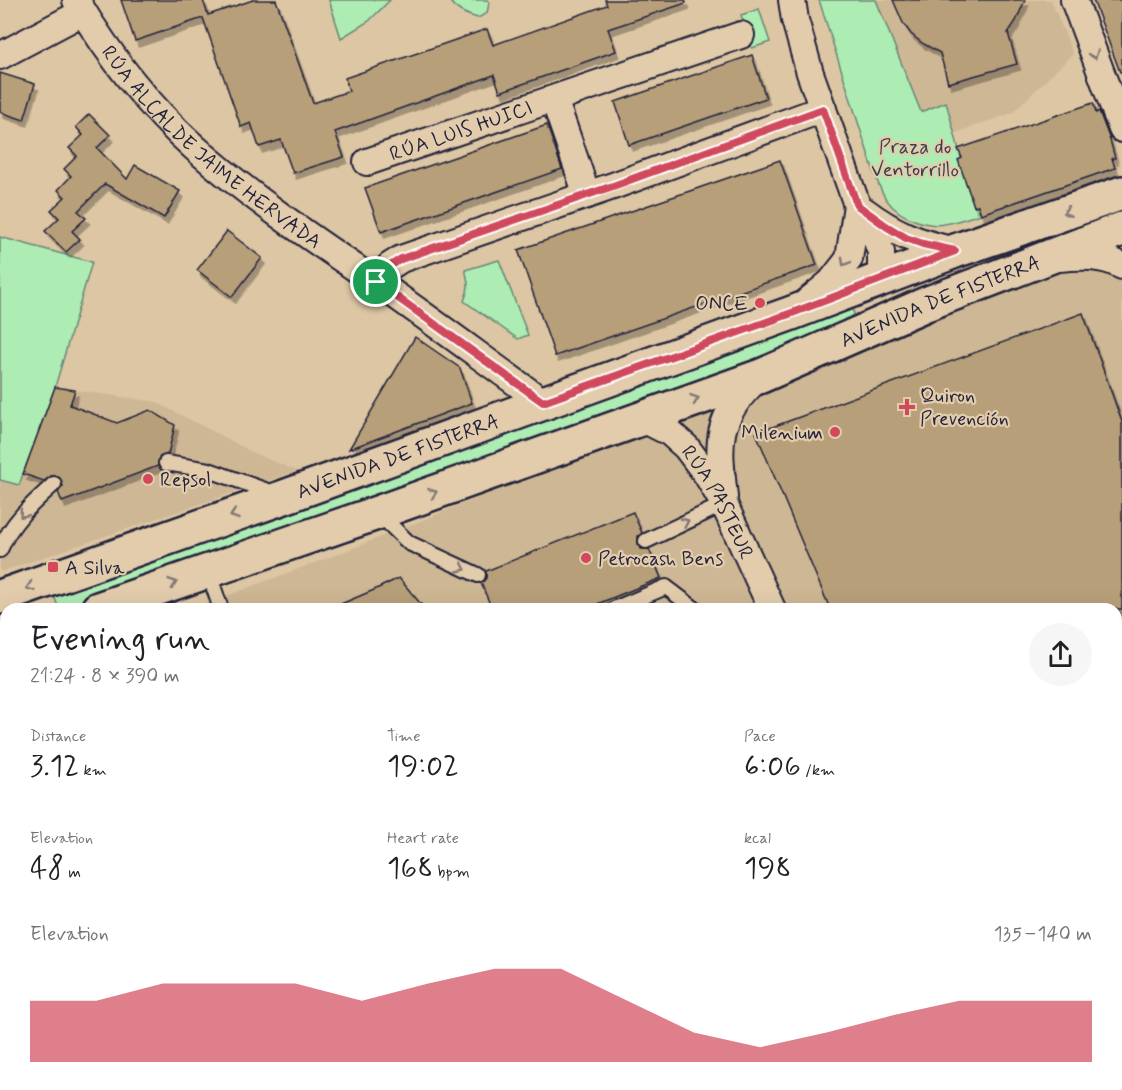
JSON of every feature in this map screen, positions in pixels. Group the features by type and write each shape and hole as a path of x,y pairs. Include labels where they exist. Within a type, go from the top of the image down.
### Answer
{"main road":[{"name":"AVENIDA DE FISTERRA","path":"0,597 284,497 792,313 955,251 1122,193"},
{"name":"AVENIDA DE FISTERRA","path":"115,603 378,513 760,376 926,304 1122,229"},
{"path":"832,344 873,309 881,280"}],"street":[{"path":"792,0 795,20 823,109 857,205 872,228 881,252 881,280"},
{"path":"1074,0 1122,129"},
{"path":"0,56 80,6"},
{"name":"RÚA ALCALDE JAIME HERVADA","path":"80,6 118,64 155,108 194,147 261,201 543,402"},
{"name":"RÚA LUIS HUICI","path":"367,162 741,35"},
{"name":"RÚA LUIS HUICI","path":"554,99 587,195"},
{"path":"376,282 390,266 401,259 587,195 823,109"},
{"path":"857,205 906,238 955,251"},
{"name":"AVENIDA DE FISTERRA","path":"792,313 831,282 849,259 857,205"},
{"path":"1043,259 1077,256 1102,258 1122,266"},
{"name":"AVENIDA DE FISTERRA","path":"724,504 720,434 729,411 742,392 760,376"},
{"name":"RÚA PASTEUR","path":"641,418 669,432 686,447 724,504 768,603"}],"lane":[{"path":"166,463 209,470 284,497"},
{"path":"0,550 4,539 25,511 54,484"},
{"path":"646,541 724,504"},
{"path":"378,513 409,543 478,575"},
{"path":"208,571 219,603"},
{"path":"628,603 666,587 686,603"}],"shaded area":[{"path":"876,0 1051,0 1073,54 1012,113 955,133 946,102 921,112"},
{"path":"1122,237 1122,603 208,603 341,553"},
{"name":"Repsol","path":"55,387 156,402 258,455 297,471 0,572 0,480 19,485"}],"green space":[{"path":"329,0 390,0 369,21 341,38"},
{"path":"449,0 488,0 487,13 478,18 469,15 451,4"},
{"name":"Praza do Ventorrillo","path":"819,0 876,0 921,112 946,102 974,206 978,205 981,214 941,225 930,224 907,217 887,200 872,166"},
{"path":"759,9 770,42 752,48 741,15"},
{"path":"0,237 92,262 55,387 19,485 0,480"},
{"path":"499,260 528,335 518,339 464,301 468,286 465,270"},
{"path":"850,307 854,313 853,319 846,326 81,603 57,603 53,593"}],"building":[{"path":"121,0 203,0 208,15 253,0 276,0 313,103 349,91 345,78 487,29 493,45 607,5 605,0 685,0 686,3 608,29 616,51 500,92 494,75 335,132 344,157 293,173 281,140 259,147 251,123 241,127 203,18 135,41"},
{"path":"893,0 1025,0 1008,33 1017,64 948,83 940,53 911,34 903,23"},
{"path":"1093,0 1122,0 1122,72 1120,72"},
{"path":"752,55 766,98 629,145 615,102"},
{"path":"0,73 35,84 24,120 0,112"},
{"path":"1093,103 1096,113 1099,111 1110,140 1115,168 981,214 978,205 974,206 958,160 962,158 958,149"},
{"path":"89,114 110,135 97,148 127,179 135,165 180,191 164,218 105,184 78,211 86,218 72,231 80,239 66,252 45,231 59,218 51,210 65,197 58,190 71,176 64,169 77,156 69,148 83,135 76,127"},
{"path":"547,125 562,169 381,232 365,188"},
{"path":"780,160 817,265 555,356 518,250"},
{"path":"227,231 262,258 232,297 197,270"},
{"path":"1083,313 1122,422 1122,603 827,603 756,433"},
{"path":"415,337 460,368 472,403 349,449"},
{"path":"55,387 75,390 70,405 117,423 150,410 175,425 168,454 159,457 158,466 62,502 58,492 63,486 60,478 53,475 44,481 23,474"},
{"name":"Petrocash Bens","path":"633,512 642,533 638,536 638,544 641,549 649,549 661,578 600,603 489,603 481,583 486,578 486,571"},
{"path":"399,578 420,603 343,603"}],"place":[{"name":"ONCE","path":"760,303"},
{"name":"Quiron Prevención","path":"907,407"},
{"name":"Milenium","path":"835,432"},
{"name":"Repsol","path":"148,479"},
{"name":"Petrocash Bens","path":"586,558"},
{"name":"A Silva","path":"53,567"}],"route":[{"path":"823,109 857,205 906,238 955,251 792,313 543,402 376,282 390,266 401,259 613,186 823,109"}]}
